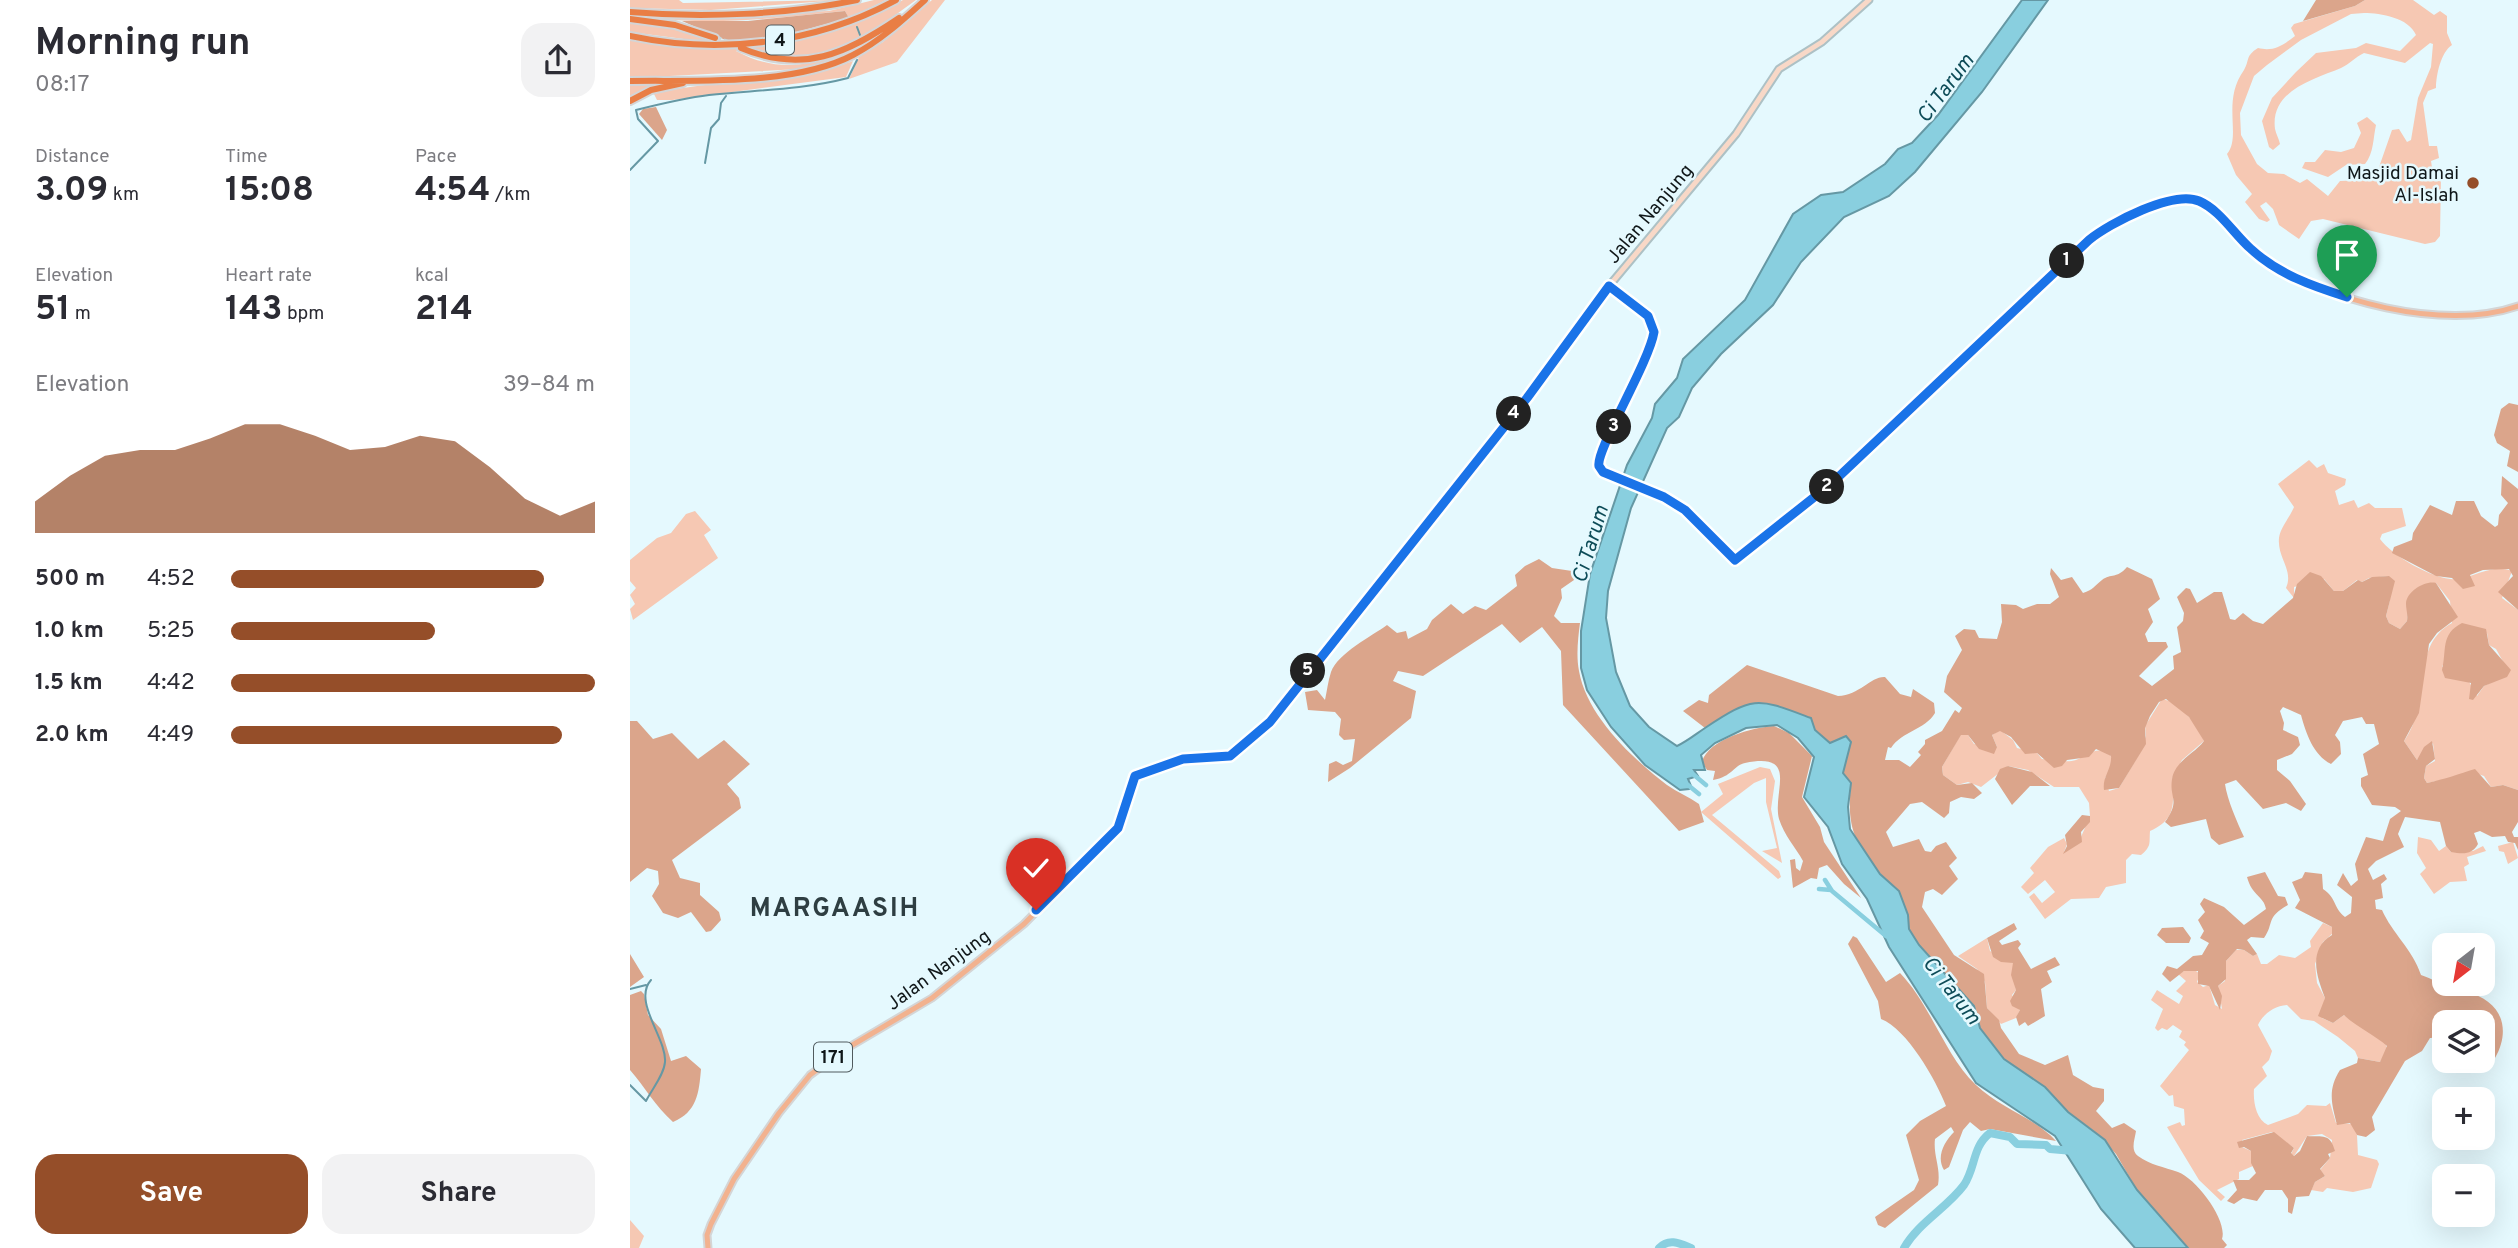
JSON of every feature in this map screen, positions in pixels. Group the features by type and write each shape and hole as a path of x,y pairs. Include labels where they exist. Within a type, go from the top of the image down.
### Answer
{"highway":[{"path":"630,19 800,8 857,0"},
{"name":"4","path":"630,36 657,41 725,46 794,37 845,23 896,0"},
{"path":"741,48 777,61 814,60 869,37 924,0"},
{"name":"4","path":"630,81 672,82 793,74 844,60 879,38 924,0"},
{"path":"630,12 715,38"},
{"path":"630,101 672,82"}],"main road":[{"name":"Jalan Nanjung","path":"708,1248 706,1238 711,1224 734,1179 779,1113 810,1075 844,1050 932,998 1024,924 1115,832 1139,773 1183,759 1230,756 1270,722 1527,398 1609,286 1736,134 1779,69 1822,42 1869,0"},
{"path":"1609,286 1648,316 1654,332 1632,392 1598,458 1599,466 1611,476 1654,493 1685,510 1735,560 1832,483 2089,240 2116,222 2177,200 2192,199 2204,204 2262,258 2300,281 2329,291 2391,307 2460,316 2491,314 2518,306"}],"shaded area":[{"path":"630,0 679,0 683,3 840,0 711,10 630,8"},
{"path":"874,0 886,0 849,18 845,11 727,21 656,18 829,11"},
{"path":"903,0 916,0 860,38 813,59 779,58 745,49 736,51 757,60 796,65 832,56 888,29 827,63 799,69 670,76 669,82 630,96 630,39 701,47 770,43 837,27"},
{"path":"932,0 945,0 897,62 849,79 859,57 883,42"},
{"path":"2316,0 2365,0 2355,6 2303,21"},
{"path":"2365,0 2413,0 2434,15 2440,11 2447,16 2447,33 2452,45 2442,58 2436,88 2428,91 2423,103 2429,146 2437,146 2439,158 2431,161 2433,174 2441,174 2440,236 2435,242 2425,244 2323,219 2311,221 2299,239 2279,225 2273,209 2266,202 2260,206 2270,220 2267,222 2259,219 2245,202 2252,194 2236,175 2227,154 2233,138 2234,94 2251,53 2258,48 2278,47 2295,36 2291,28 2294,24 2355,6","holes":["2371,13 2401,21 2416,35 2400,51 2366,43 2356,48 2316,53 2272,98 2262,121 2269,147 2273,150 2280,144 2275,129 2275,116 2287,95 2296,88 2344,66 2364,53 2405,63 2430,43 2433,44 2431,67 2418,98 2411,140 2407,142 2399,129 2392,130 2378,170 2365,180 2340,181 2328,196 2307,179 2300,183 2284,174 2268,173 2257,164 2241,135 2240,113 2254,76 2301,40 2351,14"]},
{"path":"845,11 849,18 778,37 730,42 682,21 748,21"},
{"path":"630,22 682,28 701,36 707,42 630,32"},
{"path":"853,61 846,77 672,100 657,100 654,94 704,85 780,78 829,69"},
{"path":"656,107 667,130 662,140 639,114 643,109"},
{"path":"2367,117 2376,125 2372,150 2365,164 2346,165 2328,177 2302,168 2305,162 2315,162 2325,150 2341,152 2354,148 2361,133 2357,123"},
{"path":"2509,403 2518,405 2518,472 2507,466 2510,451 2497,443 2494,435 2501,409"},
{"path":"2309,460 2317,468 2324,464 2328,473 2346,479 2345,485 2335,491 2339,505 2354,500 2358,508 2369,503 2375,508 2402,508 2406,526 2382,534 2380,539 2394,553 2416,567 2451,579 2460,579 2492,569 2512,571 2502,598 2518,610 2518,790 2503,785 2491,787 2484,776 2469,771 2455,778 2427,783 2424,778 2426,766 2435,761 2433,743 2417,760 2404,741 2417,710 2430,646 2439,633 2452,623 2450,601 2436,583 2418,588 2409,596 2407,621 2400,629 2389,623 2386,616 2390,600 2389,576 2369,578 2362,582 2357,580 2343,591 2334,591 2324,579 2294,587 2294,598 2286,588 2288,575 2280,552 2279,538 2294,507 2278,484","holes":["2487,633 2489,645 2496,649 2505,665 2502,677 2484,686 2477,696 2468,680 2453,678 2442,666"]},
{"path":"2502,476 2518,489 2518,610 2498,592 2513,576 2509,569 2483,570 2470,575 2475,586 2463,589 2452,578 2436,576 2392,553 2394,547 2412,540 2413,533 2430,505 2452,515 2456,501 2474,501 2481,516 2495,527 2498,525 2499,515 2508,503 2501,495"},
{"path":"695,511 711,530 704,535 718,558 633,620 630,609 635,604 630,595 636,588 630,581 630,560 657,538 671,533 686,514"},
{"path":"1539,559 1552,568 1572,571 1574,580 1561,589 1562,598 1554,616 1561,623 1580,623 1578,665 1584,688 1601,720 1640,762 1667,785 1699,804 1704,822 1679,831 1563,705 1561,651 1542,627 1520,643 1502,624 1423,676 1398,671 1393,681 1416,691 1411,718 1350,768 1328,782 1329,764 1336,761 1343,765 1352,761 1355,739 1344,740 1339,735 1341,719 1335,712 1308,710 1305,692 1317,690 1325,700 1335,665 1348,652 1387,625 1397,633 1406,631 1408,639 1427,629 1432,620 1451,604 1463,614 1475,606 1486,610 1517,586 1515,575"},
{"path":"2127,567 2152,579 2160,599 2148,609 2153,622 2145,634 2148,642 2166,642 2168,647 2139,676 2152,686 2174,669 2173,656 2181,652 2177,627 2183,621 2184,613 2177,597 2186,588 2190,589 2197,603 2214,592 2222,592 2230,619 2235,620 2243,613 2253,621 2263,624 2293,598 2297,584 2310,572 2321,576 2334,591 2343,591 2358,580 2362,582 2372,577 2389,576 2395,581 2386,616 2389,623 2400,629 2407,621 2406,604 2409,595 2422,585 2436,583 2458,617 2437,633 2429,644 2419,713 2404,741 2417,760 2424,747 2432,741 2435,759 2426,766 2424,778 2427,783 2475,769 2491,787 2503,785 2518,790 2518,822 2512,832 2514,837 2518,837 2518,850 2515,843 2508,842 2505,836 2492,837 2480,831 2474,833 2478,844 2473,850 2451,852 2446,846 2440,822 2405,817 2398,834 2404,847 2376,861 2368,869 2373,880 2384,874 2387,879 2381,884 2383,898 2375,900 2376,909 2382,910 2421,975 2432,979 2432,996 2478,996 2488,1001 2495,1008 2500,1017 2503,1036 2495,1058 2495,1010 2432,1010 2432,1038 2422,1051 2405,1061 2372,1117 2375,1130 2366,1137 2357,1135 2350,1123 2337,1125 2332,1104 2333,1084 2340,1070 2357,1063 2358,1058 2380,1062 2387,1046 2344,1015 2333,1023 2318,1016 2325,998 2317,973 2317,956 2324,941 2332,935 2332,927 2295,908 2300,900 2292,882 2302,878 2305,872 2322,874 2323,889 2331,896 2338,910 2345,917 2351,913 2352,897 2337,885 2343,873 2351,886 2358,880 2355,864 2366,837 2383,841 2390,819 2401,811 2395,807 2372,805 2361,786 2361,778 2368,775 2363,754 2379,744 2374,724 2366,724 2362,717 2343,721 2335,735 2340,742 2341,754 2331,764 2315,749 2301,715 2283,707 2280,711 2283,730 2298,737 2300,745 2292,754 2277,760 2277,770 2290,781 2306,804 2301,811 2286,803 2263,809 2236,780 2225,784 2244,837 2219,845 2211,838 2206,819 2171,827 2165,822 2173,804 2171,786 2174,773 2181,762 2204,741 2189,717 2166,699 2159,702 2150,716 2145,728 2146,744 2119,788 2104,790 2111,756 2096,749 2089,757 2067,760 2062,766 2054,768 2037,753 2025,754 2011,737 2000,731 1992,735 1997,747 1994,754 1979,749 1968,735 1961,735 1942,767 1943,775 1957,785 1972,783 1982,793 1974,799 1961,797 1950,802 1949,813 1944,818 1922,802 1910,804 1886,832 1893,847 1919,839 1925,851 1931,852 1936,846 1946,842 1957,858 1949,866 1958,879 1942,895 1933,889 1925,892 1922,907 1954,955 1984,974 1987,1008 1999,1020 2001,1028 2019,1054 2045,1065 2068,1055 2073,1075 2093,1087 2104,1089 2104,1101 2096,1111 2112,1128 2124,1123 2136,1131 2134,1148 2138,1156 2152,1164 2178,1172 2194,1183 2216,1212 2223,1231 2222,1239 2227,1245 2224,1248 2188,1248 2137,1190 2116,1154 2094,1131 2068,1112 2045,1087 2004,1059 1980,1028 1974,1006 1917,941 1909,927 1901,896 1881,875 1857,841 1851,821 1851,783 1843,773 1851,743 1830,743 1815,730 1812,722 1745,705 1705,728 1683,711 1699,700 1708,703 1709,695 1747,665 1838,696 1885,677 1900,694 1911,697 1913,689 1934,703 1935,713 1931,719 1901,738 1891,748 1888,747 1885,760 1899,760 1910,767 1921,755 1918,752 1925,740 1942,731 1955,710 1959,713 1962,708 1944,692 1947,676 1962,650 1955,636 1964,629 1975,630 1979,638 1997,639 2002,622 2001,604 2016,605 2023,609 2037,604 2050,604 2059,597 2050,574 2051,568 2061,580 2072,577 2083,593 2105,578 2120,573"},
{"path":"2462,623 2486,629 2489,645 2511,670 2507,677 2484,686 2473,700 2469,699 2471,683 2445,678 2442,670 2447,638 2455,627"},
{"path":"2162,699 2175,704 2188,715 2204,741 2182,760 2172,779 2173,803 2169,816 2165,822 2150,831 2145,852 2141,855 2132,854 2126,860 2126,883 2106,887 2099,898 2071,899 2045,919 2029,897 2034,893 2042,903 2055,892 2045,880 2028,894 2021,887 2034,873 2030,868 2048,847 2064,838 2067,844 2064,852 2081,837 2090,816 2089,803 2079,787 2054,787 2028,770 2008,766 1981,787 1968,782 1957,785 1943,775 1942,767 1961,734 1968,735 1974,744 1997,747 1992,735 2000,730 2013,740 2017,748 2037,753 2042,759 2073,761 2102,751 2111,756 2112,768 2105,778 2109,791 2119,788 2141,751 2146,736 2145,726"},
{"path":"630,721 637,721 653,739 672,733 698,759 724,740 750,764 727,784 739,798 741,808 672,860 680,878 700,883 700,895 719,912 721,920 711,931 706,932 691,912 678,918 663,913 652,896 659,884 658,871 647,868 630,882"},
{"path":"1774,726 1789,733 1812,756 1802,797 1820,827 1824,842 1861,898 1827,865 1819,868 1817,879 1811,878 1793,888 1790,860 1795,859 1796,868 1800,871 1803,861 1779,819 1780,776 1773,763 1745,763 1713,780 1715,771 1707,770 1702,762 1706,754 1722,741 1744,732"},
{"path":"2008,766 2032,772 2050,786 2030,786 2012,805 1995,779 2000,769"},
{"path":"1760,767 1770,769 1775,781 1771,809 1782,863 1762,851 1777,848 1766,802 1766,778 1754,783 1712,815 1779,871 1781,877 1778,879 1701,812 1723,794 1718,784"},
{"path":"2082,815 2090,816 2090,822 2081,832 2082,842 2063,854 2067,846 2065,835"},
{"path":"2418,837 2431,840 2439,851 2446,846 2451,852 2473,851 2483,846 2486,851 2467,857 2469,864 2464,867 2467,881 2450,882 2434,894 2420,874 2426,868 2417,853"},
{"path":"2513,842 2518,858 2508,864 2504,852 2499,851 2498,846"},
{"path":"2265,872 2278,896 2285,897 2288,905 2273,917 2264,938 2251,937 2247,940 2257,954 2253,956 2237,949 2226,961 2226,979 2218,986 2222,996 2220,1010 2209,986 2198,984 2198,971 2184,971 2170,982 2162,974 2167,966 2177,969 2193,956 2202,955 2209,943 2200,938 2204,931 2198,920 2205,912 2200,904 2204,898 2224,907 2244,925 2266,909 2247,877"},
{"path":"2014,923 2017,929 1999,941 2002,945 2018,940 2021,944 2018,948 2031,969 2055,957 2060,965 2047,971 2052,982 2041,989 2045,1016 2028,1026 2025,1022 2019,1026 2016,1017 2020,1010 2012,1006 2010,1001 2016,990 2011,975 2013,963 2001,962 1993,957 1987,938"},
{"path":"2323,923 2332,927 2333,933 2323,942 2315,964 2317,983 2325,998 2322,1018 2333,1023 2344,1015 2385,1043 2388,1050 2380,1062 2358,1058 2355,1051 2338,1037 2314,1021 2301,1019 2287,1005 2273,1009 2258,1025 2272,1051 2269,1060 2262,1067 2267,1076 2254,1089 2255,1105 2261,1119 2268,1125 2298,1114 2307,1105 2326,1106 2330,1103 2336,1123 2352,1124 2357,1135 2358,1155 2377,1160 2379,1164 2371,1188 2353,1192 2327,1188 2323,1192 2311,1190 2315,1182 2325,1176 2320,1170 2330,1158 2332,1140 2322,1134 2307,1136 2294,1156 2291,1154 2294,1148 2272,1132 2242,1140 2242,1147 2251,1151 2253,1166 2239,1172 2239,1179 2217,1190 2225,1197 2221,1201 2199,1180 2167,1127 2180,1122 2182,1126 2185,1125 2184,1109 2174,1106 2173,1095 2169,1096 2160,1086 2189,1050 2184,1045 2186,1042 2179,1037 2182,1031 2173,1025 2167,1030 2162,1028 2158,1031 2155,1028 2163,1009 2151,1000 2157,990 2179,1004 2183,996 2176,991 2186,981 2178,974 2196,971 2200,974 2197,982 2203,987 2209,985 2215,1005 2222,1009 2218,986 2225,981 2226,961 2236,950 2244,950 2253,956 2257,954 2261,964 2267,964 2279,955 2295,958 2311,947 2310,941"},
{"path":"2183,927 2191,938 2189,943 2166,943 2157,935 2162,928"},
{"path":"1853,936 1886,982 1900,973 1911,986 1955,1060 1976,1085 2056,1141 1990,1129 1981,1131 1970,1122 1963,1130 1949,1167 1944,1170 1941,1155 1944,1145 1954,1132 1951,1127 1935,1139 1938,1185 1885,1228 1878,1225 1875,1217 1914,1190 1919,1180 1906,1135 1920,1121 1946,1106 1928,1070 1910,1044 1901,1033 1881,1019 1878,1001 1848,944"},
{"path":"1987,938 1990,951 2013,963 2016,990 2012,995 2020,1010 2016,1018 2001,1024 1987,1008 1985,982 1977,969 1958,956"},
{"path":"630,954 644,977 630,987"},
{"path":"641,991 648,1015 661,1029 671,1061 686,1056 701,1069 698,1094 692,1107 673,1122 630,1070 630,995"},
{"path":"2274,1132 2294,1148 2291,1153 2294,1156 2300,1151 2307,1136 2322,1136 2328,1139 2335,1151 2328,1154 2330,1158 2320,1169 2325,1176 2315,1182 2309,1196 2296,1197 2292,1214 2288,1212 2288,1199 2282,1190 2265,1190 2257,1201 2243,1198 2234,1204 2227,1201 2237,1190 2233,1180 2249,1180 2256,1173 2251,1163 2251,1151 2244,1147 2239,1148 2237,1142"},
{"path":"630,1220 644,1236 639,1248 630,1248"}],"water":[{"name":"Ci Tarum","path":"2022,0 2048,0 1982,92 1915,172 1889,196 1844,217 1801,262 1773,305 1721,354 1692,388 1679,417 1667,428 1631,508 1608,591 1606,618 1616,672 1630,706 1649,727 1677,746 1722,717 1756,703 1779,706 1811,718 1815,730 1830,743 1846,736 1851,742 1843,773 1851,783 1848,807 1850,829 1880,874 1899,891 1908,915 1909,929 1919,945 1974,1006 1980,1028 2004,1059 2045,1087 2068,1112 2105,1140 2137,1190 2188,1248 2135,1248 2101,1209 2055,1136 1976,1083 1889,947 1867,899 1842,864 1828,827 1804,797 1814,757 1798,738 1777,725 1746,728 1715,743 1701,755 1705,770 1694,770 1698,776 1688,779 1691,786 1689,789 1680,790 1645,765 1611,727 1587,690 1581,668 1581,631 1590,574 1627,465 1652,418 1655,404 1677,378 1683,359 1745,300 1793,214 1821,195 1843,192 1885,164 1898,149 1912,143 1938,115"}],"waterway":[{"path":"857,27 860,35"},
{"path":"630,170 658,141 638,119 636,110 700,96 831,82 848,78 857,60"},
{"path":"705,163 711,128 719,119 721,103 726,96"},
{"path":"1694,775 1706,785"},
{"path":"1688,785 1699,794"},
{"path":"1825,880 1832,891 1886,936"},
{"path":"1819,889 1831,890"},
{"path":"630,1085 646,1101 664,1067 661,1042 645,998 651,980"},
{"path":"630,989 646,985"},
{"path":"1904,1248 1917,1230 1964,1185 1980,1144 1990,1133 2010,1137 2017,1144 2046,1145 2050,1149 2073,1151"},
{"path":"1659,1248 1670,1242 1691,1248"}],"tunnel":[{"path":"715,38 741,48"}],"place":[{"name":"Masjid Damai Al-Islah","path":"2473,183"}],"district":[{"name":"MARGAASIH","path":"835,907"}],"route":[{"path":"1036,910 1118,828 1135,776 1183,759 1230,756 1270,722 1527,398 1609,286 1648,316 1654,332 1632,392 1600,451 1597,462 1603,472 1664,497 1685,510 1735,560 1832,483 2089,240 2116,222 2177,200 2198,200 2262,258 2300,281 2347,297"}]}
